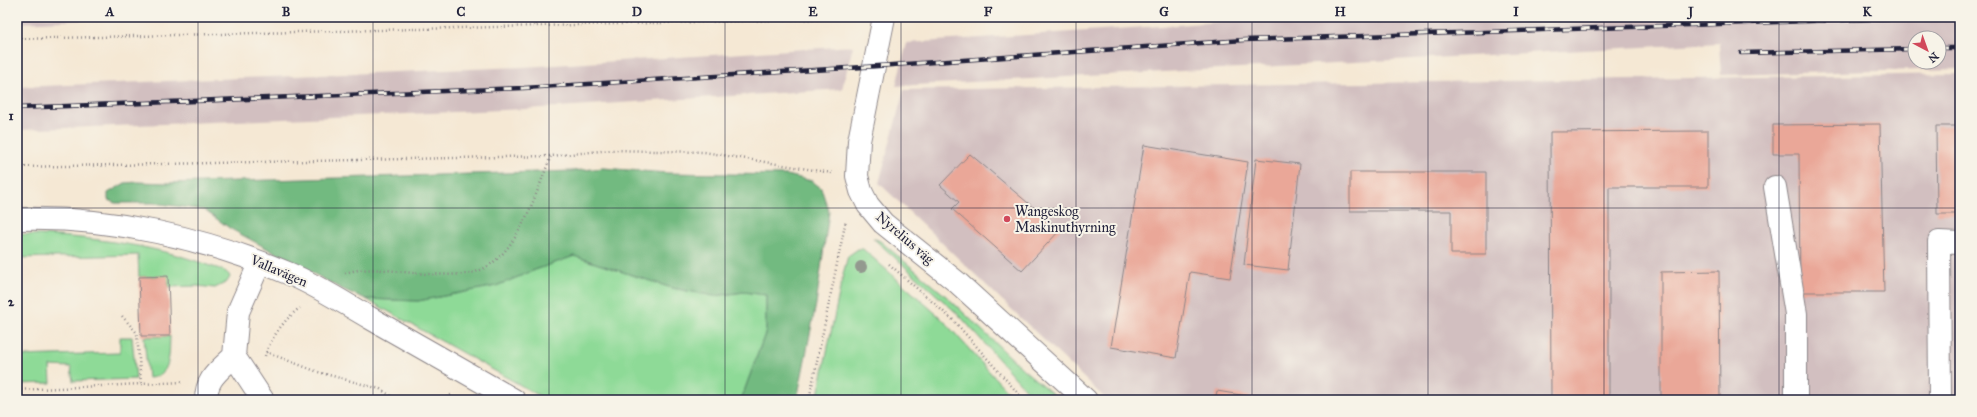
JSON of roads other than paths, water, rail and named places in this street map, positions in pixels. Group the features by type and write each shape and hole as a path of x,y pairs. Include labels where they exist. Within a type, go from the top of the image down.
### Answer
{"street":[{"name":"Nyrelius väg","path":"875,17 859,141 857,176 861,191 868,205 883,223 958,283 1086,400"},
{"path":"1775,187 1796,314 1796,400"},
{"name":"Vallavägen","path":"17,219 78,221 131,227 196,240 260,262 292,275 325,292 514,400"},
{"path":"1940,400 1939,242 1960,243"},
{"path":"208,390 234,356 238,312 260,262"},
{"path":"234,356 260,396"}],"railway":[{"path":"17,108 524,88 864,67 1244,40 1930,17"},
{"path":"1947,48 1960,48"},
{"path":"1741,53 1907,49"}],"place":[{"name":"Wangeskog Maskinuthyrning","path":"1007,219"}]}
